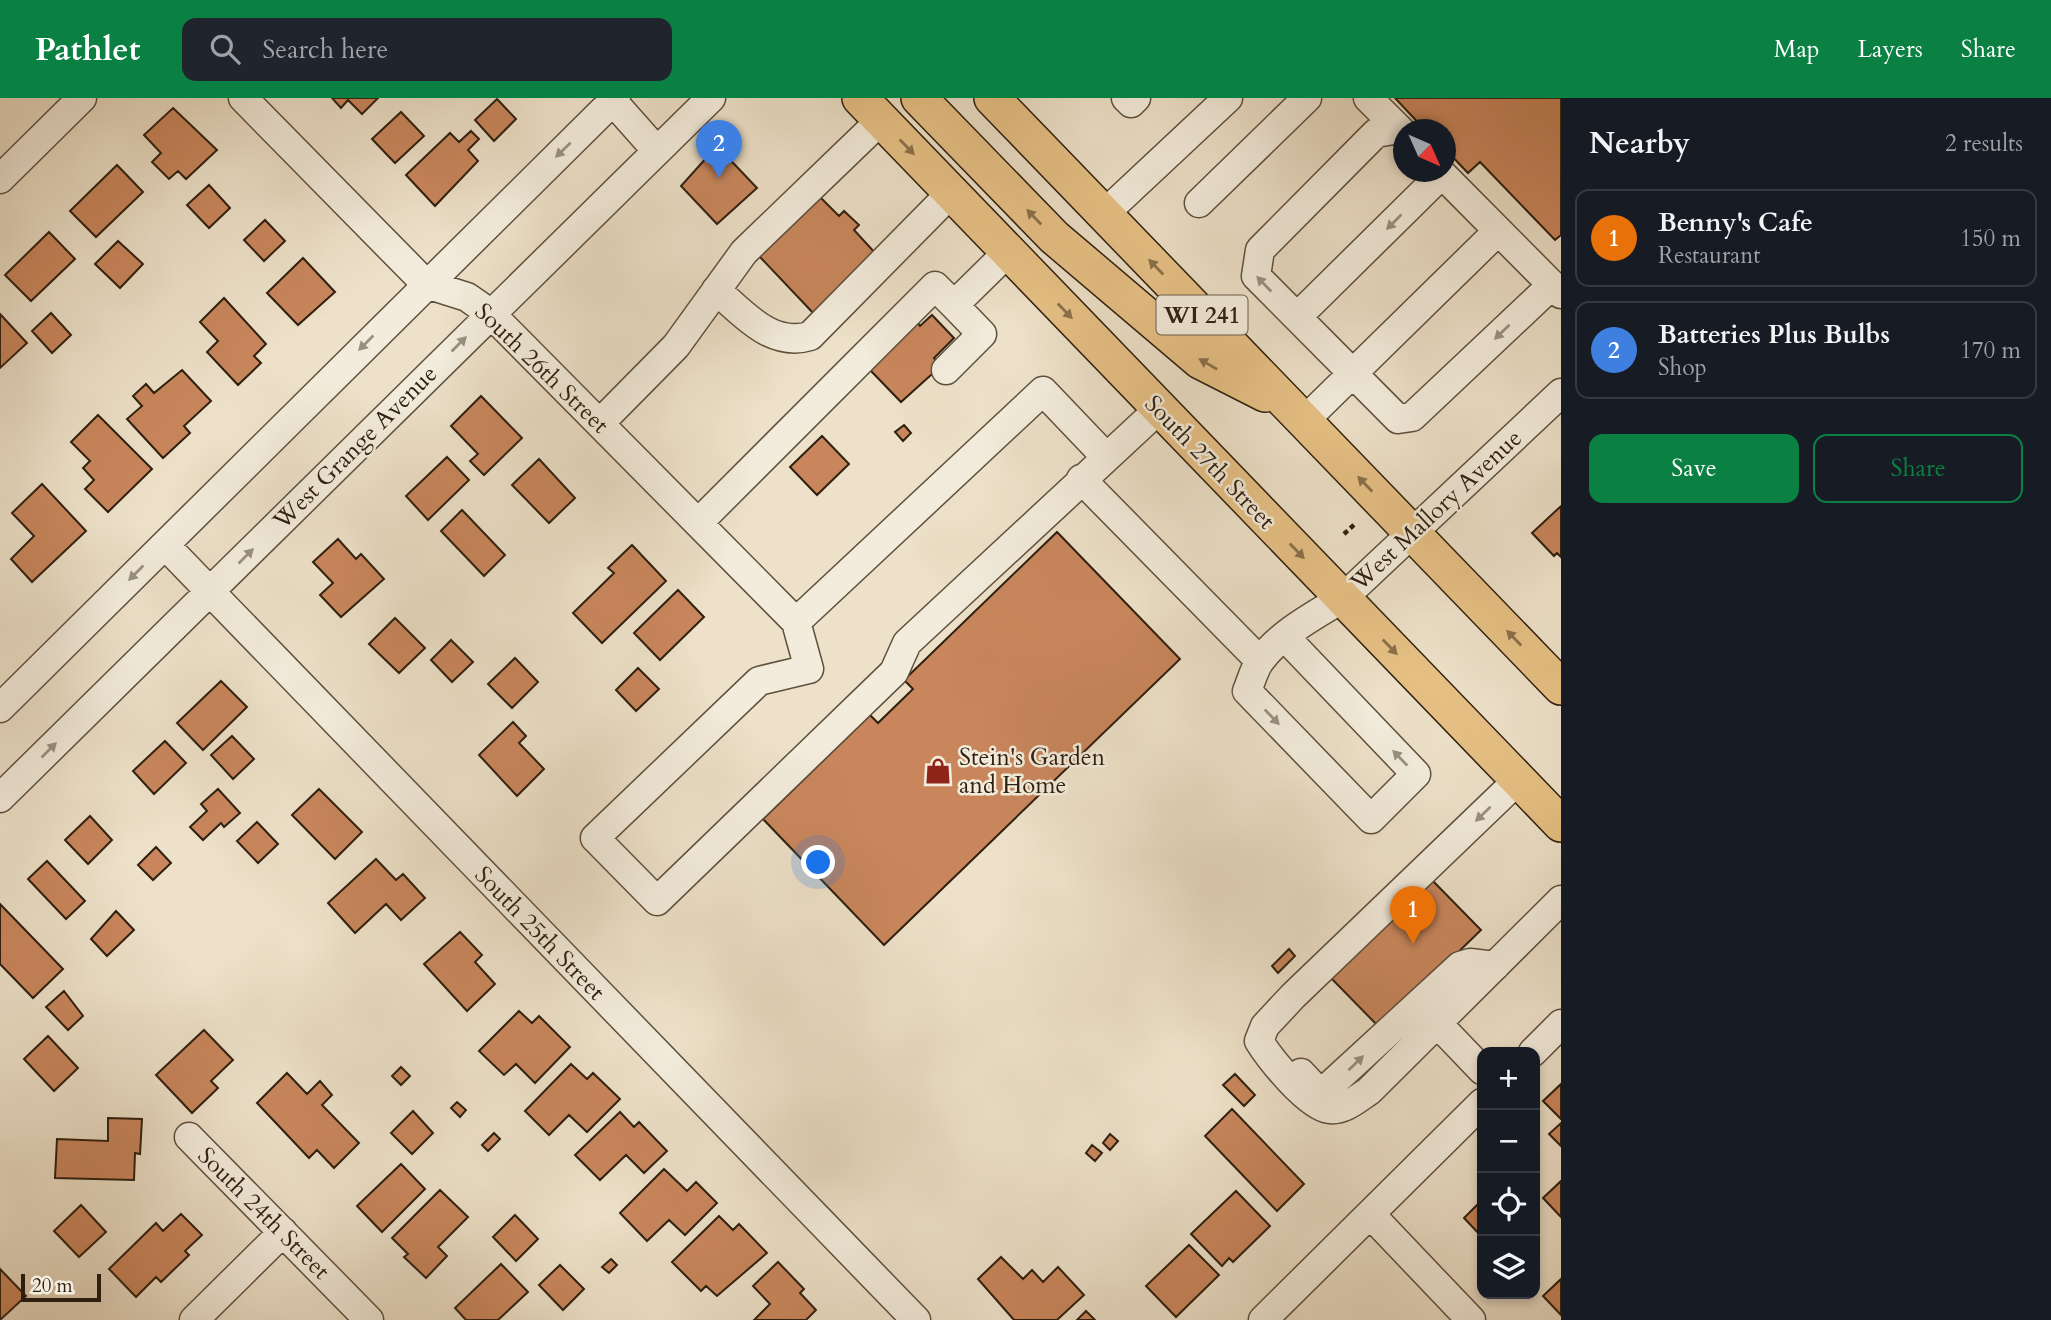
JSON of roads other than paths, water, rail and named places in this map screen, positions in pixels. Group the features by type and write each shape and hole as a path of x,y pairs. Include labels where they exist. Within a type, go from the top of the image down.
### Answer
{"main road":[{"path":"919,98 1054,237 1200,361 1297,414"},
{"name":"WI 241","path":"992,98 1560,686"},
{"name":"South 27th Street","path":"871,109 1561,824"}],"street":[{"path":"0,179 82,98"},
{"name":"South 26th Street","path":"243,98 426,284 467,297 490,313 796,622 809,669 759,681 595,838 657,901 894,672 906,643 1081,479"},
{"name":"West Grange Avenue","path":"0,798 711,98"},
{"path":"1126,98 1131,103 1136,98"},
{"path":"1104,214 1228,98"},
{"path":"1199,203 1307,98"},
{"path":"1368,98 1393,124"},
{"path":"0,708 613,99 657,151"},
{"path":"600,424 676,346 744,252 871,109"},
{"path":"1393,132 1376,133 1260,250 1255,276 1398,419 1412,417 1556,289 1450,182"},
{"path":"1297,317 1432,182"},
{"path":"716,290 764,331 781,338 797,340 810,336 951,193"},
{"path":"1297,414 1353,373 1498,231"},
{"path":"954,305 1008,252"},
{"path":"698,523 935,286 982,334 946,370"},
{"path":"796,622 1043,391 1106,457"},
{"name":"West Mallory Avenue","path":"1260,661 1285,637 1343,598 1561,393"},
{"path":"1159,409 1081,479 1260,661 1247,691 1371,819 1416,774 1285,637"},
{"name":"South 25th Street","path":"165,545 916,1320"},
{"path":"1518,780 1265,1026 1259,1041 1311,1101 1330,1109 1349,1105 1369,1091 1561,900"},
{"path":"1265,1051 1282,1053 1317,1089 1324,1091 1460,966 1470,962 1495,966"},
{"path":"1437,1023 1477,1065"},
{"path":"1538,1047 1561,1024"},
{"path":"1263,1320 1477,1108"},
{"name":"South 24th Street","path":"189,1137 369,1320"},
{"path":"1371,1215 1471,1320"},
{"path":"194,1320 283,1232"}],"place":[{"name":"Batteries Plus Bulbs","path":"719,178"},
{"name":"Stein's Garden and Home","path":"938,771"},
{"name":"Benny's Cafe","path":"1413,944"}]}
